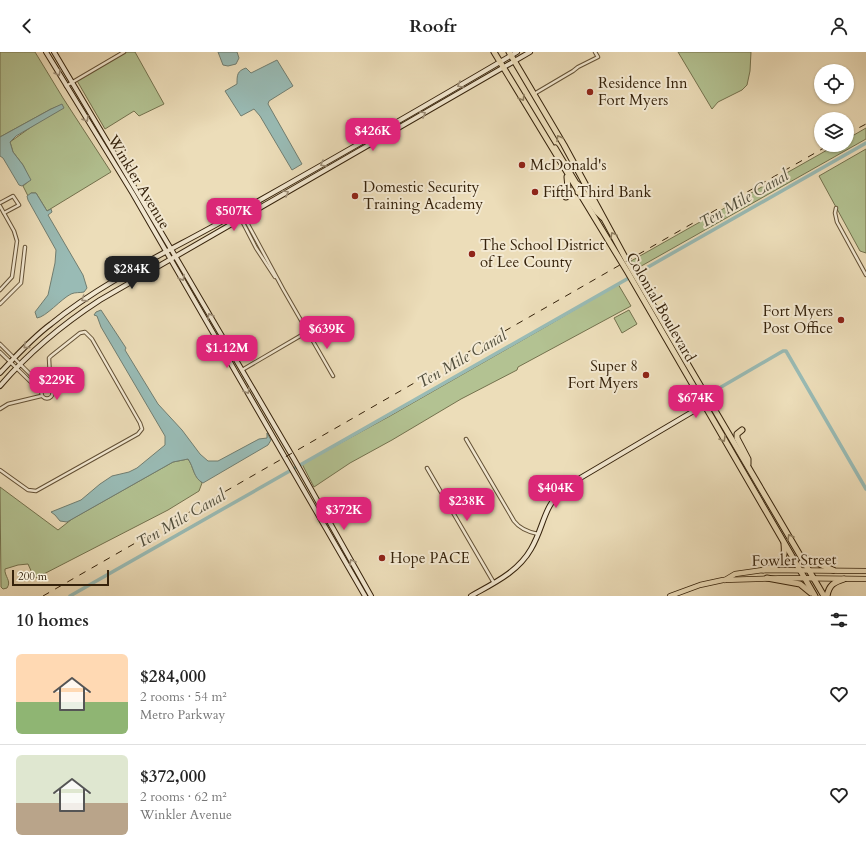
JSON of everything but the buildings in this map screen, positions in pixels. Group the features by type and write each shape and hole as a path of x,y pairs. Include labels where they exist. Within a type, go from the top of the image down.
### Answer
{"highway":[{"name":"Colonial Boulevard","path":"494,52 578,192 673,339 824,596"},
{"name":"Colonial Boulevard","path":"510,54 587,187 629,270"},
{"path":"545,137 552,143 576,183 582,187 587,187"},
{"path":"566,197 568,188 567,174"},
{"path":"578,192 583,192 585,194 606,222"},
{"name":"Colonial Boulevard","path":"636,281 660,329 703,405 784,541 814,596"},
{"path":"654,318 660,324 665,326"},
{"path":"660,329 673,339"},
{"path":"742,430 736,438 748,459 748,467"},
{"path":"763,570 778,565 782,561 784,555 784,541"},
{"path":"801,556 833,570"},
{"path":"766,578 800,584 814,596"},
{"path":"827,596 831,585 834,582 844,579"}],"main road":[{"name":"Fowler Street","path":"723,580 735,574 763,570 866,571"},
{"name":"Fowler Street","path":"670,596 700,585 723,580 766,578 865,579"}],"street":[{"name":"Winkler Avenue","path":"46,52 117,167 366,596"},
{"name":"Winkler Avenue","path":"54,52 294,459 371,596"},
{"path":"66,86 124,52"},
{"path":"0,373 14,357 50,325 77,304 166,251 239,212 500,62 510,54 517,52"},
{"path":"0,386 48,337 100,300 530,52"},
{"path":"533,94 578,67 598,57 595,52"},
{"path":"0,290 12,277 17,241 16,235 4,213 0,204 13,196 19,205 4,213"},
{"path":"836,208 835,213 837,222 866,275"},
{"path":"242,218 259,252 283,289 333,376"},
{"path":"0,304 21,283 25,247"},
{"path":"0,470 28,490 36,491 138,434 142,429 92,339 85,332 80,333 49,358 50,378 48,388"},
{"path":"223,350 235,367 238,370 242,370 307,332"},
{"path":"0,344 44,388 48,388 52,392 51,397 46,399 41,396 8,404 0,409"},
{"path":"0,352 41,392"},
{"path":"41,396 41,392 44,388"},
{"path":"471,596 510,573 524,560 538,534 546,511 550,504 565,487 709,402"},
{"path":"256,406 260,407 268,416"},
{"path":"466,439 514,521 521,528 531,533 538,534"},
{"path":"427,468 494,583"}],"green space":[{"path":"0,52 35,52 111,172 47,211 36,193 31,193 28,196 23,186 30,180 23,165 13,152 10,142 62,105 51,109 0,137"},
{"path":"121,52 135,52 164,104 139,116 134,111 105,129 76,79"},
{"path":"678,52 751,52 750,71 747,85 742,90 718,102 712,109"},
{"path":"866,128 866,139 854,146 854,135"},
{"path":"866,149 866,253 860,251 819,176"},
{"path":"824,152 843,152 636,269 631,261"},
{"path":"618,284 631,306 518,367 517,370 461,399 350,463 314,487 302,464 390,416"},
{"path":"629,310 637,324 622,333 614,318"},
{"path":"188,459 196,477 202,483 199,491 168,510 36,578 28,564 5,569 9,583 7,588 3,589 1,587 0,487 58,530 72,519 173,462"}],"water":[{"path":"218,52 237,52 239,58 236,64 228,66 223,65"},
{"path":"277,60 293,86 269,101 268,104 302,164 292,170 260,116 254,109 241,116 225,91 237,84 237,76 241,70 246,68 251,73"},
{"path":"62,104 64,108 16,136 10,142 13,152 23,165 31,180 22,186 19,185 3,158 0,156 0,137"},
{"path":"31,193 36,193 47,211 51,209 52,212 48,215 83,275 87,288 84,292 71,294 45,315 37,318 35,312 48,295 55,263 56,250 28,200 27,196"},
{"path":"101,310 126,348 125,350 158,404 182,430 200,454 208,461 218,461 259,439 267,438 267,433 271,440 268,445 203,483 195,475 188,459 173,462 67,522 60,521 51,512 81,500 112,476 129,472 137,468 165,445 165,436 101,327 97,316 94,315 96,312"}],"waterway":[{"name":"Ten Mile Canal","path":"70,596 866,143"},
{"path":"716,390 783,351 786,351 866,489"}],"railway":[{"path":"854,130 866,124"},
{"path":"43,596 817,152"}],"place":[{"name":"Residence Inn Fort Myers","path":"590,92"},
{"name":"McDonald's","path":"522,165"},
{"name":"Fifth Third Bank","path":"535,192"},
{"name":"Domestic Security Training Academy","path":"355,196"},
{"name":"The School District of Lee County","path":"472,254"},
{"name":"Fort Myers Post Office","path":"841,320"},
{"name":"Super 8 Fort Myers","path":"646,375"},
{"name":"Hope PACE","path":"382,558"}]}
